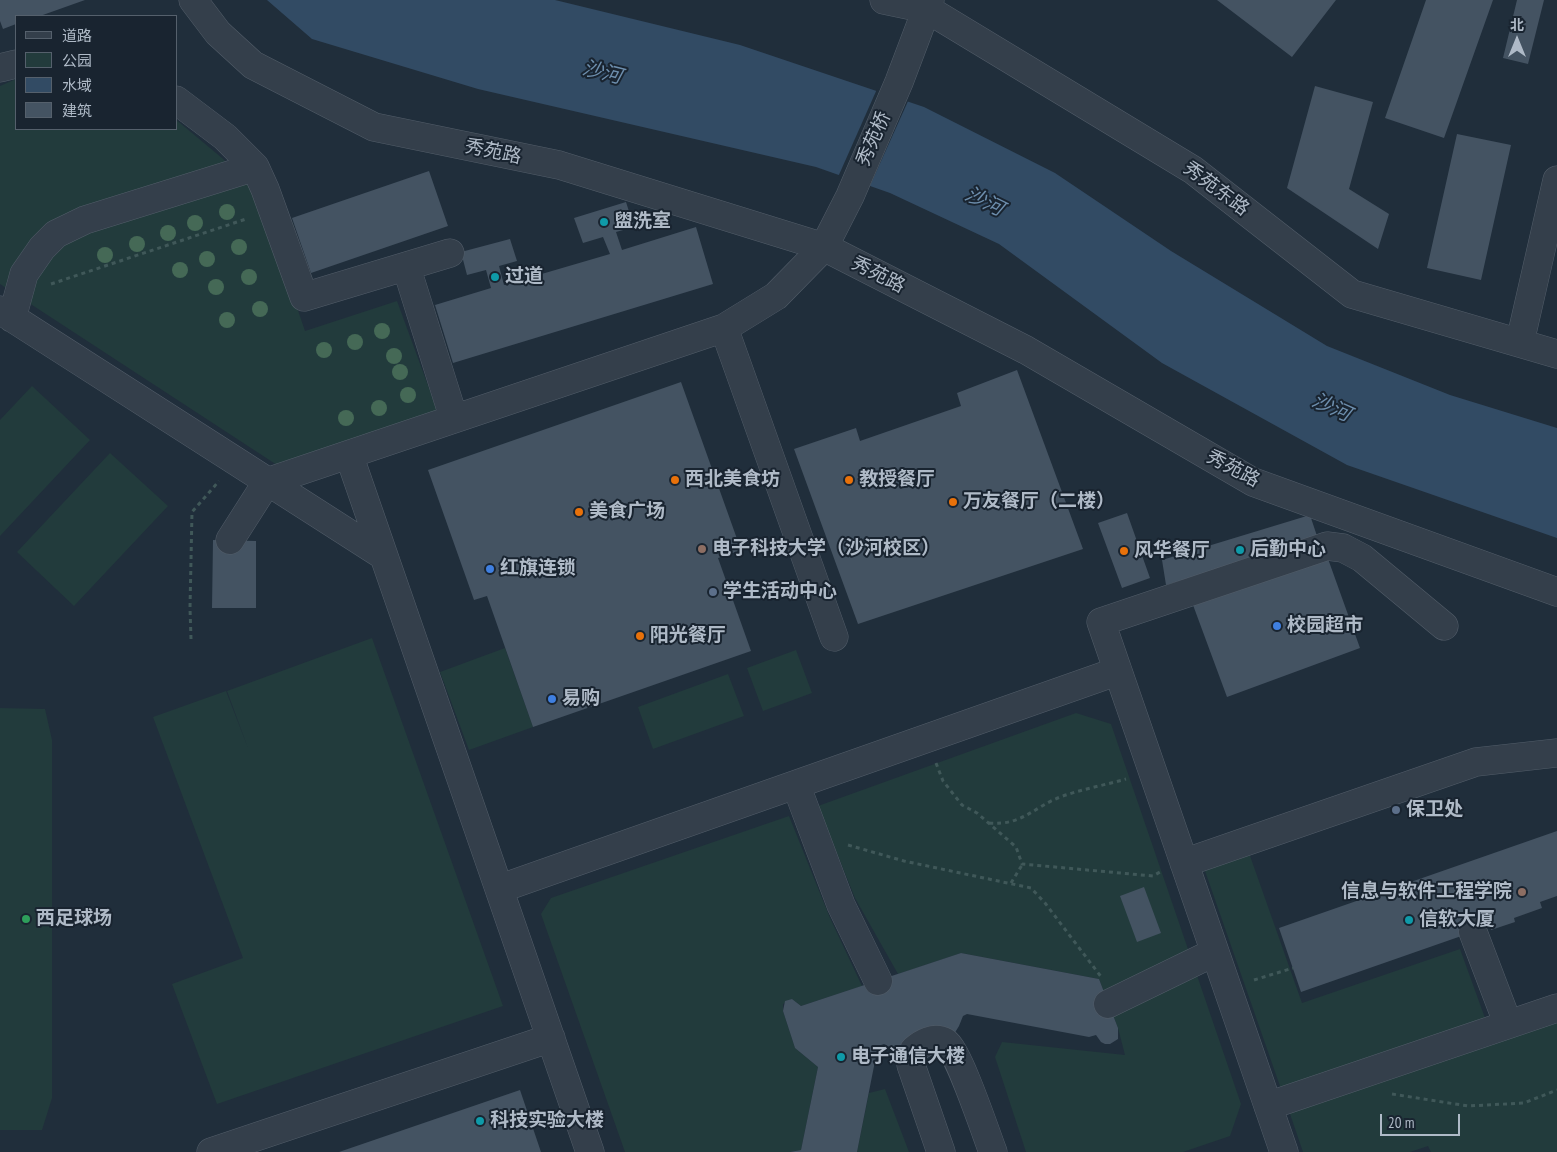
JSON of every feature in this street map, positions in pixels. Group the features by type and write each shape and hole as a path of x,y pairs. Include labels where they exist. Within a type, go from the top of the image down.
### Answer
{"street":[{"name":"秀苑路","path":"193,0 218,33 253,65 374,127 559,165 824,248 1026,350 1253,482 1557,592"},
{"name":"秀苑东路","path":"884,0 928,4 1193,170 1352,294 1557,354"},
{"name":"秀苑桥","path":"267,482 724,328 776,296 824,248 850,196 899,82 928,4"},
{"path":"0,68 15,64"},
{"path":"178,102 225,137 255,167 273,210 304,297 450,253"},
{"path":"255,167 85,220 56,234 42,248 24,274 10,307 235,462 384,556"},
{"path":"1520,342 1557,180"},
{"path":"406,266 454,419"},
{"path":"724,328 834,637"},
{"path":"349,455 590,1152"},
{"path":"230,540 267,482"},
{"path":"1276,1150 1268,1106 1101,622 1327,546 1343,548 1362,558 1444,626"},
{"path":"499,889 1118,671"},
{"path":"1184,863 1476,762 1557,753"},
{"path":"796,785 841,905 878,981"},
{"path":"1473,932 1508,1024"},
{"path":"1113,1001 1215,952"},
{"path":"1268,1106 1557,1008"},
{"path":"211,1152 551,1038"},
{"path":"941,1152 910,1060 914,1050 920,1044 939,1040 949,1045 970,1089 993,1152"}],"path":[{"path":"10,307 273,210"},
{"path":"191,639 192,512 235,462"},
{"path":"926,739 943,781 962,805 978,813 1016,847 1022,864 1011,883"},
{"path":"988,822 1005,824 1030,814 1062,797 1152,772"},
{"path":"820,847 849,844 904,861 1031,888 1045,903 1113,1001"},
{"path":"1022,864 1153,876 1184,863"},
{"path":"1228,989 1293,968"},
{"path":"1384,1092 1468,1106 1524,1103 1557,1090"}],"green space":[{"path":"15,79 15,130 178,130 178,122 222,158 259,195 305,331 397,301 437,410 277,465 0,284 0,86"},
{"path":"32,386 90,440 0,536 0,420"},
{"path":"110,453 168,506 74,606 17,552"},
{"path":"372,638 503,1006 217,1104 172,984 243,958 153,717 226,691 248,748 227,691"},
{"path":"505,648 533,727 469,750 440,672"},
{"path":"796,650 812,693 763,711 747,668"},
{"path":"728,674 744,716 653,749 638,707"},
{"name":"西足球场","path":"0,708 45,709 52,740 52,1098 42,1130 0,1130"},
{"path":"1076,713 1111,724 1241,1104 1230,1136 1183,1152 1026,1152 995,1057 1002,1042 1125,1055 1118,1028 1099,979 961,953 898,974 855,898 818,806"},
{"path":"789,816 830,918 862,986 801,1006 792,999 783,1004 783,1011 795,1048 818,1067 801,1150 790,1152 625,1152 541,914 551,898"},
{"path":"1249,853 1302,1003 1460,949 1485,1018 1281,1089 1204,868"},
{"path":"1557,1021 1557,1152 1431,1152 1428,1146 1410,1152 1303,1152 1289,1111"},
{"path":"885,1089 909,1152 857,1152 869,1093"}],"water":[{"name":"沙河","path":"267,0 555,0 740,45 924,107 1055,173 1171,251 1327,346 1450,395 1557,428 1557,538 1347,465 1162,363 999,244 890,193 816,167 478,89 312,39"}],"pier":[{"path":"877,89 909,99 869,188 838,177"}],"building":[{"path":"0,0 85,0 43,15 15,15 15,24 3,29 0,21"},
{"path":"1217,0 1336,0 1292,57"},
{"path":"1426,0 1493,0 1444,138 1385,118"},
{"path":"1517,0 1544,0 1528,64 1503,58"},
{"path":"1315,86 1373,102 1349,189 1389,214 1378,249 1287,188"},
{"path":"1457,134 1511,145 1481,280 1427,268"},
{"path":"429,171 448,226 311,273 292,218"},
{"path":"626,202 634,227 616,232 622,250 696,227 713,284 453,363 435,305 491,288 486,270 467,275 461,252 510,239 517,261 499,266 504,285 610,254 603,237 583,243 574,218"},
{"path":"1017,370 1083,549 858,624 794,449 856,428 860,441 961,406 957,393"},
{"path":"681,382 741,550 718,558 751,651 533,727 487,596 474,600 428,470"},
{"name":"风华餐厅","path":"1127,513 1150,578 1122,588 1098,523"},
{"name":"后勤中心","path":"1310,515 1318,539 1166,585 1162,560"},
{"path":"213,540 256,541 256,608 212,608"},
{"name":"校园超市","path":"1327,556 1360,648 1227,697 1193,605"},
{"name":"信软大厦","path":"1557,831 1557,896 1540,902 1542,908 1514,918 1515,922 1491,930 1490,926 1301,992 1279,928"},
{"path":"1144,887 1161,933 1137,942 1120,896"},
{"name":"电子通信大楼","path":"961,953 1099,979 1118,1028 1118,1039 1110,1044 1105,1044 1096,1035 1089,1037 967,1014 963,1016 951,1039 902,1054 884,1044 878,1046 857,1152 790,1152 801,1150 818,1067 795,1048 783,1011 785,1001 792,999 801,1006"},
{"name":"科技实验大楼","path":"520,1090 541,1152 339,1152"}],"place":[{"name":"盥洗室","path":"604,222"},
{"name":"过道","path":"495,277"},
{"name":"西北美食坊","path":"675,480"},
{"name":"教授餐厅","path":"849,480"},
{"name":"万友餐厅（二楼）","path":"953,502"},
{"name":"美食广场","path":"579,512"},
{"name":"电子科技大学（沙河校区）","path":"702,549"},
{"name":"后勤中心","path":"1240,550"},
{"name":"风华餐厅","path":"1124,551"},
{"name":"红旗连锁","path":"490,569"},
{"name":"学生活动中心","path":"713,592"},
{"name":"校园超市","path":"1277,626"},
{"name":"阳光餐厅","path":"640,636"},
{"name":"易购","path":"552,699"},
{"name":"保卫处","path":"1396,810"},
{"name":"信息与软件工程学院","path":"1522,892"},
{"name":"西足球场","path":"26,919"},
{"name":"信软大厦","path":"1409,920"},
{"name":"电子通信大楼","path":"841,1057"},
{"name":"科技实验大楼","path":"480,1121"}]}
